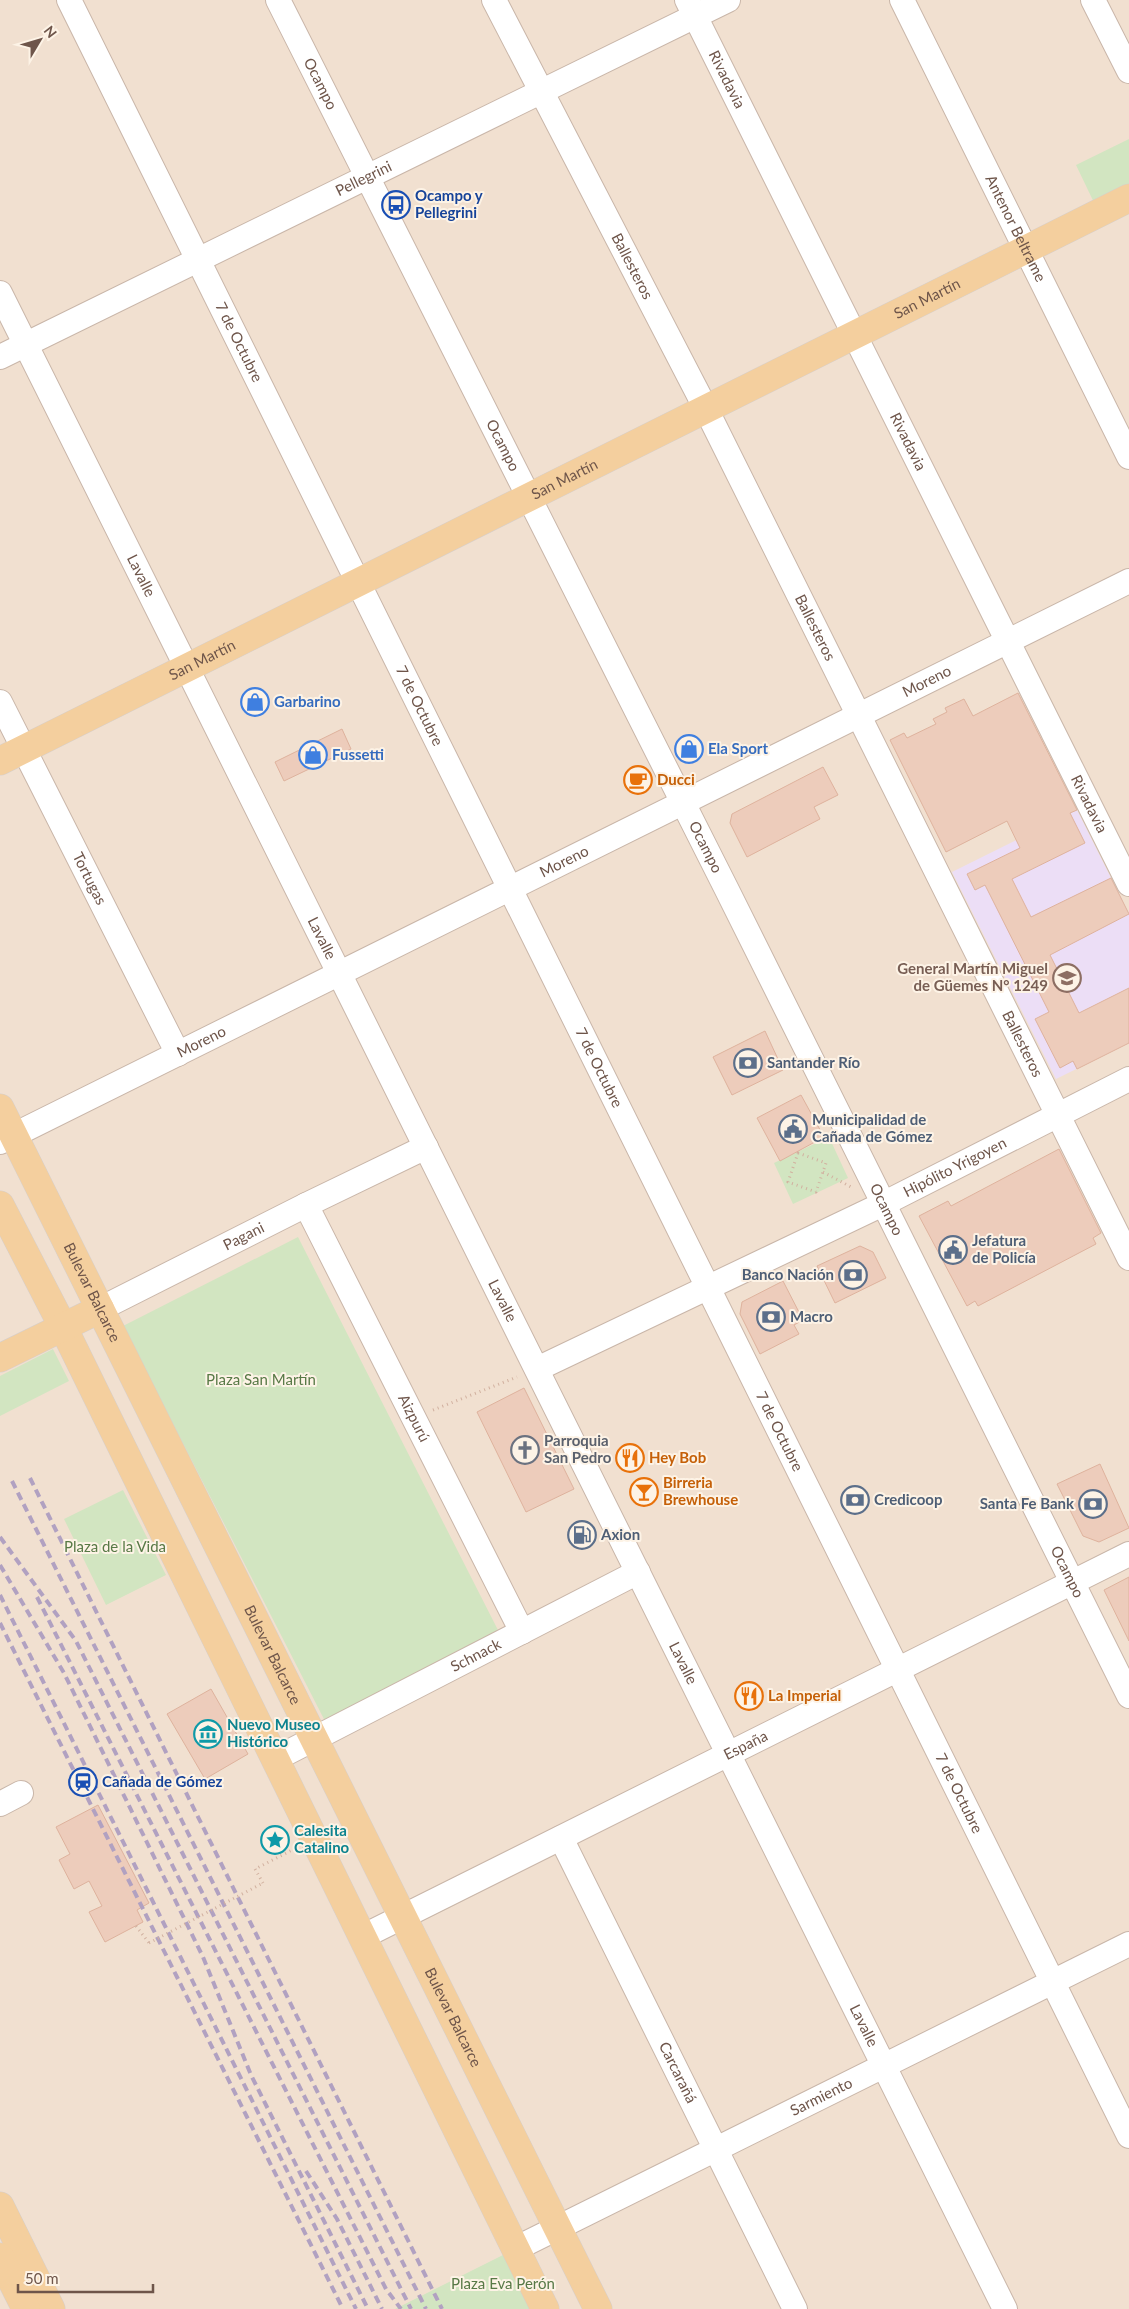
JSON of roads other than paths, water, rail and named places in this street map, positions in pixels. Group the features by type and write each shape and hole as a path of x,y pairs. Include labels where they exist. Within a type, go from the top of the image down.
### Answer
{"main road":[{"name":"San Martín","path":"12,755 1129,198"},
{"name":"Bulevar Balcarce","path":"0,1108 7,1139 100,1309 598,2309"},
{"path":"0,1204 63,1327 545,2309"},
{"name":"Pagani","path":"0,1358 100,1309"},
{"path":"0,2206 51,2309"},
{"path":"0,2257 26,2309"}],"street":[{"name":"7 de Octubre","path":"69,0 1129,2136"},
{"name":"Ocampo","path":"278,0 683,803 1129,1696"},
{"name":"Ballesteros","path":"494,0 706,409 1129,1258"},
{"name":"Pellegrini","path":"0,357 540,92 691,8 728,0"},
{"name":"Antenor Beltrame","path":"902,0 1129,457"},
{"path":"1093,0 1129,72"},
{"name":"Rivadavia","path":"691,8 1129,884"},
{"name":"Lavalle","path":"0,293 1005,2309"},
{"name":"Moreno","path":"7,1139 1129,581"},
{"name":"Tortugas","path":"0,702 12,755 178,1054"},
{"name":"Hipólito Yrigoyen","path":"537,1369 882,1204 1129,1079"},
{"name":"Pagani","path":"100,1309 426,1147"},
{"name":"Aizpurú","path":"306,1205 522,1632"},
{"name":"España","path":"362,1937 1129,1554"},
{"name":"Schnack","path":"275,1760 638,1572"},
{"path":"0,1804 21,1793"},
{"name":"Carcarañá","path":"561,1838 795,2309"},
{"name":"Sarmiento","path":"515,2249 1129,1944"}],"railway":[{"path":"30,1478 442,2309"},
{"path":"12,1481 426,2309"},
{"path":"0,1537 76,1641 411,2309"},
{"path":"0,1565 64,1673 203,1957 251,2075 368,2309"},
{"path":"0,1595 356,2309"},
{"path":"37,1597 386,2289 401,2309"},
{"path":"0,1623 343,2309"},
{"path":"306,2171 337,2219 382,2309"}],"place":[{"name":"Ocampo y Pellegrini","path":"396,205"},
{"name":"Garbarino","path":"255,702"},
{"name":"Ela Sport","path":"689,749"},
{"name":"Fussetti","path":"313,755"},
{"name":"Ducci","path":"638,780"},
{"name":"General Martín Miguel de Güemes N° 1249","path":"1067,978"},
{"name":"Santander Río","path":"748,1063"},
{"name":"Municipalidad de Cañada de Gómez","path":"793,1129"},
{"name":"Jefatura de Policía","path":"953,1250"},
{"name":"Banco Nación","path":"853,1275"},
{"name":"Macro","path":"771,1317"},
{"name":"Parroquia San Pedro","path":"525,1450"},
{"name":"Hey Bob","path":"630,1458"},
{"name":"Birreria Brewhouse","path":"644,1492"},
{"name":"Credicoop","path":"855,1500"},
{"name":"Santa Fe Bank","path":"1093,1504"},
{"name":"Axion","path":"582,1535"},
{"name":"La Imperial","path":"749,1696"},
{"name":"Nuevo Museo Histórico","path":"208,1734"},
{"name":"Cañada de Gómez","path":"83,1782"},
{"name":"Calesita Catalino","path":"275,1840"}],"park label":[{"name":"Plaza San Martín","path":"261,1380"},
{"name":"Plaza de la Vida","path":"115,1547"},
{"name":"Plaza Eva Perón","path":"503,2284"}]}
